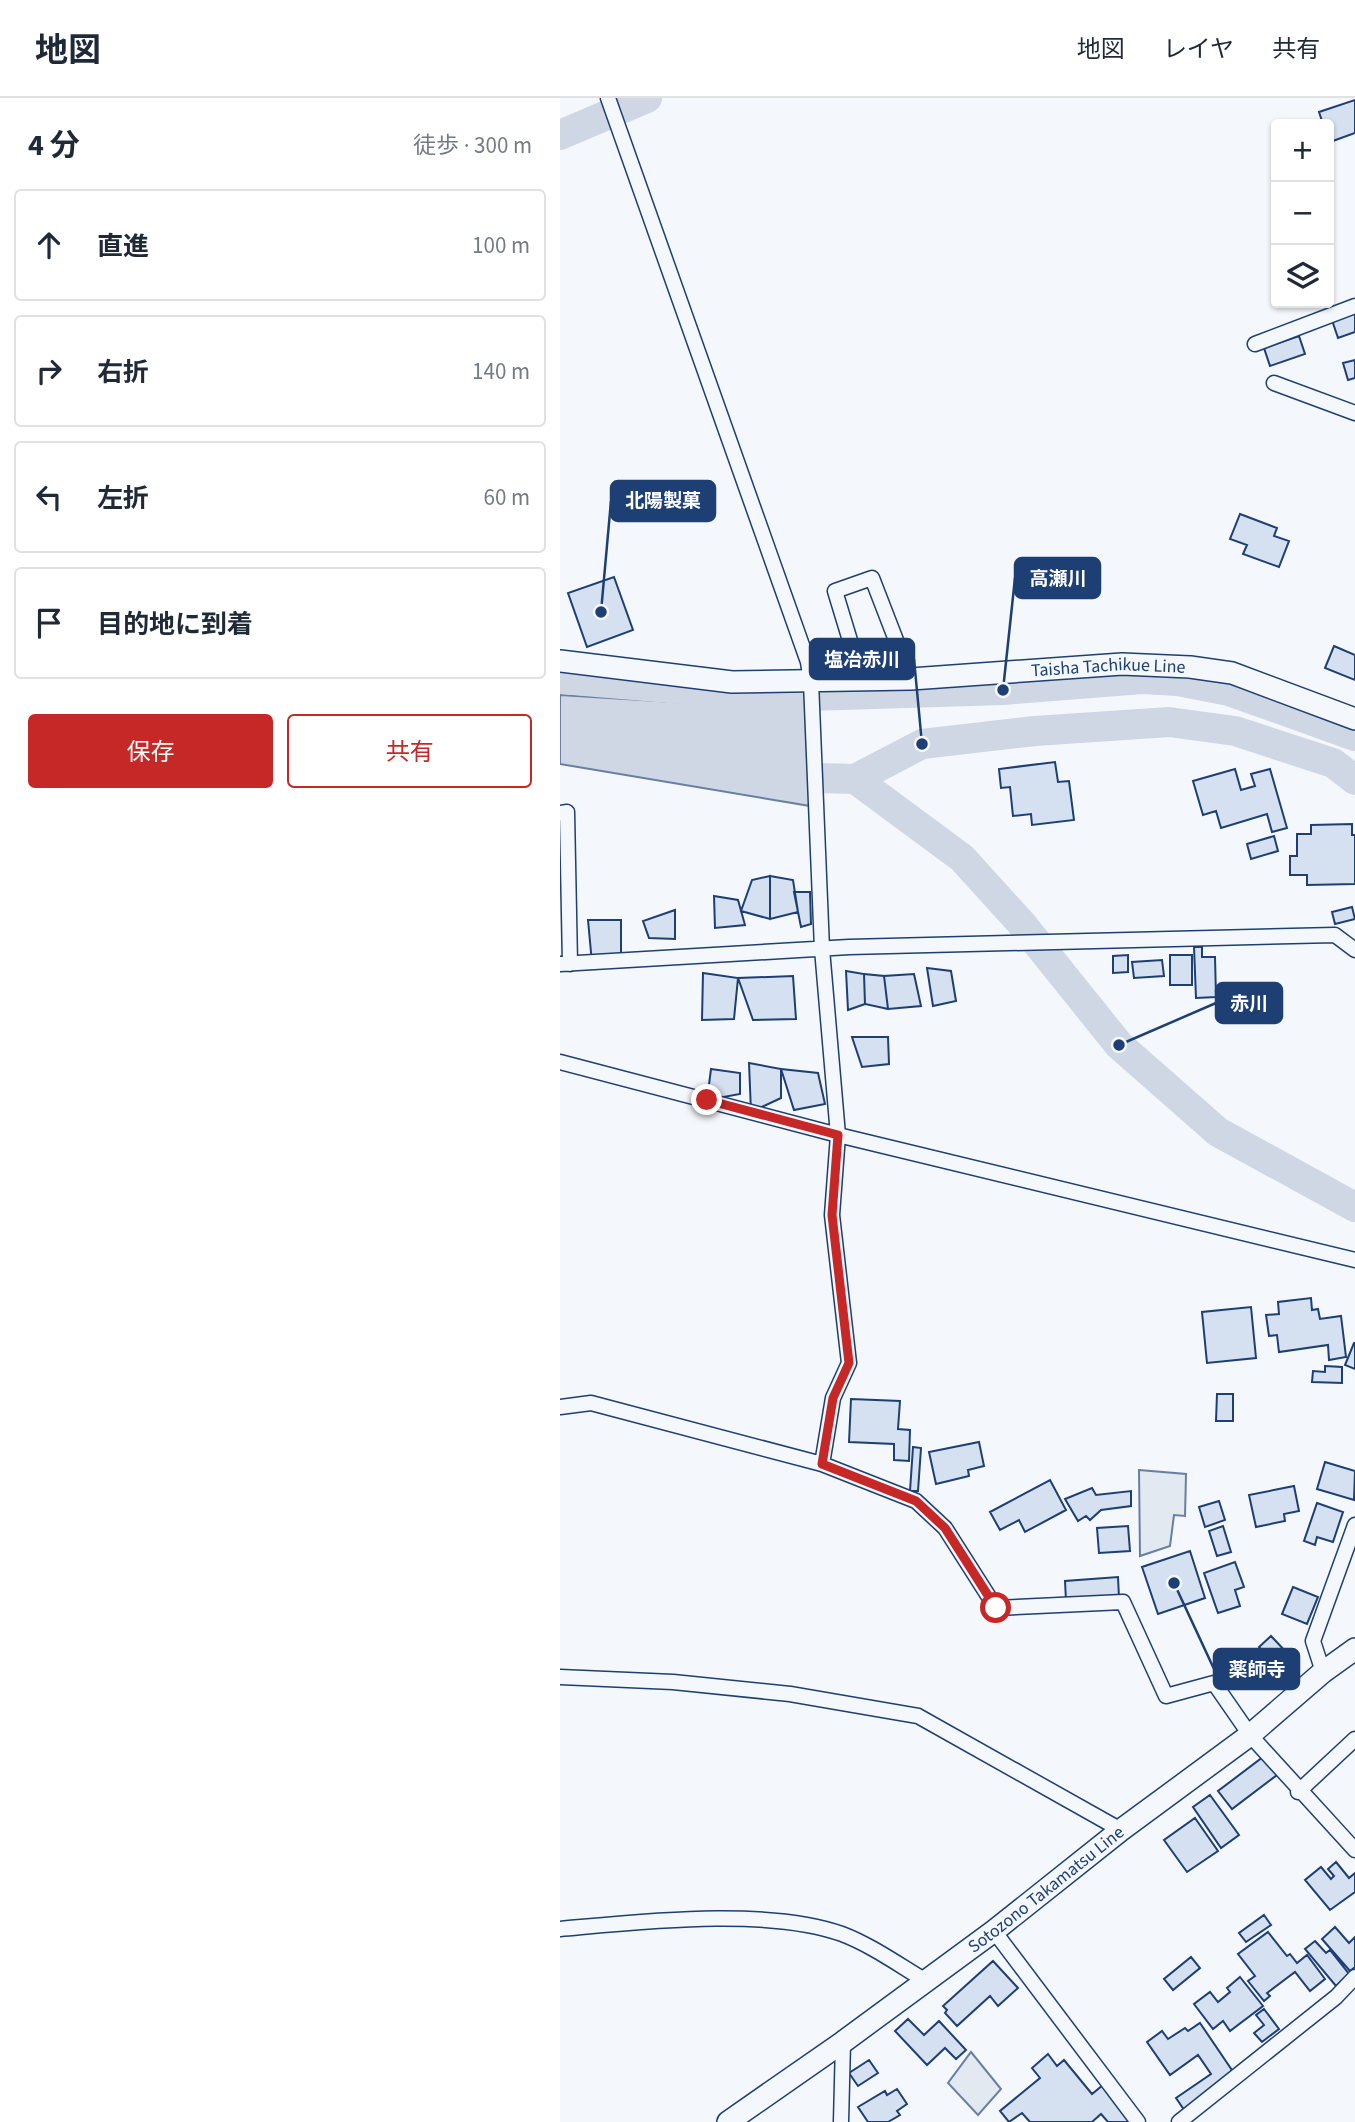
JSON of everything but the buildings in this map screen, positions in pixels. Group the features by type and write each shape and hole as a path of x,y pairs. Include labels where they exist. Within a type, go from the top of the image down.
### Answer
{"main road":[{"name":"Taisha Tachikue Line","path":"560,661 732,682 911,679 1122,664 1190,667 1232,673 1355,719"},
{"name":"Sotozono Takamatsu Line","path":"728,2122 994,1931 1121,1830 1250,1735 1323,1672 1355,1649"}],"street":[{"path":"608,98 808,662 822,948 838,1135 832,1215 849,1363 833,1398 822,1464"},
{"path":"1255,344 1355,306"},
{"path":"1274,383 1355,413"},
{"path":"862,680 835,591 872,578 911,679"},
{"path":"560,813 568,812 565,964 822,948 1335,935 1355,950"},
{"path":"560,1062 838,1135 1355,1260"},
{"path":"560,1407 592,1403 822,1464 916,1501 945,1528 996,1608 1123,1602 1167,1696 1214,1683 1250,1735 1298,1792 1355,1850"},
{"path":"1323,1672 1313,1641 1355,1525"},
{"path":"560,1677 673,1682 790,1694 918,1716 1121,1830"},
{"path":"1298,1792 1355,1739"},
{"path":"560,1929 733,1919 795,1924 841,1934 926,1981"},
{"path":"994,1931 1139,2122"},
{"path":"1179,2122 1336,1997 1355,1977"},
{"path":"841,2122 843,2042"}],"shaded area":[{"path":"560,695 807,710 810,806 560,764"},
{"path":"1139,1470 1186,1474 1185,1516 1174,1515 1170,1546 1140,1556"},
{"path":"971,2052 1001,2089 978,2115 948,2083"}],"waterway":[{"path":"560,135 647,98"},
{"path":"560,679 777,697 1003,690 1142,679 1178,681 1229,691 1355,736"},
{"path":"781,777 855,779 922,744 1035,731 1169,722 1235,731 1333,763 1355,780"},
{"path":"855,779 962,858 1021,923 1119,1045 1218,1132 1355,1207"}],"place":[{"name":"北陽製菓","path":"601,612"},
{"name":"高瀬川","path":"1003,690"},
{"name":"塩冶赤川","path":"922,744"},
{"name":"赤川","path":"1119,1045"},
{"name":"薬師寺","path":"1174,1583"}],"route":[{"path":"707,1100 838,1135 832,1215 849,1363 833,1398 822,1464 916,1501 945,1528 996,1608"}]}
